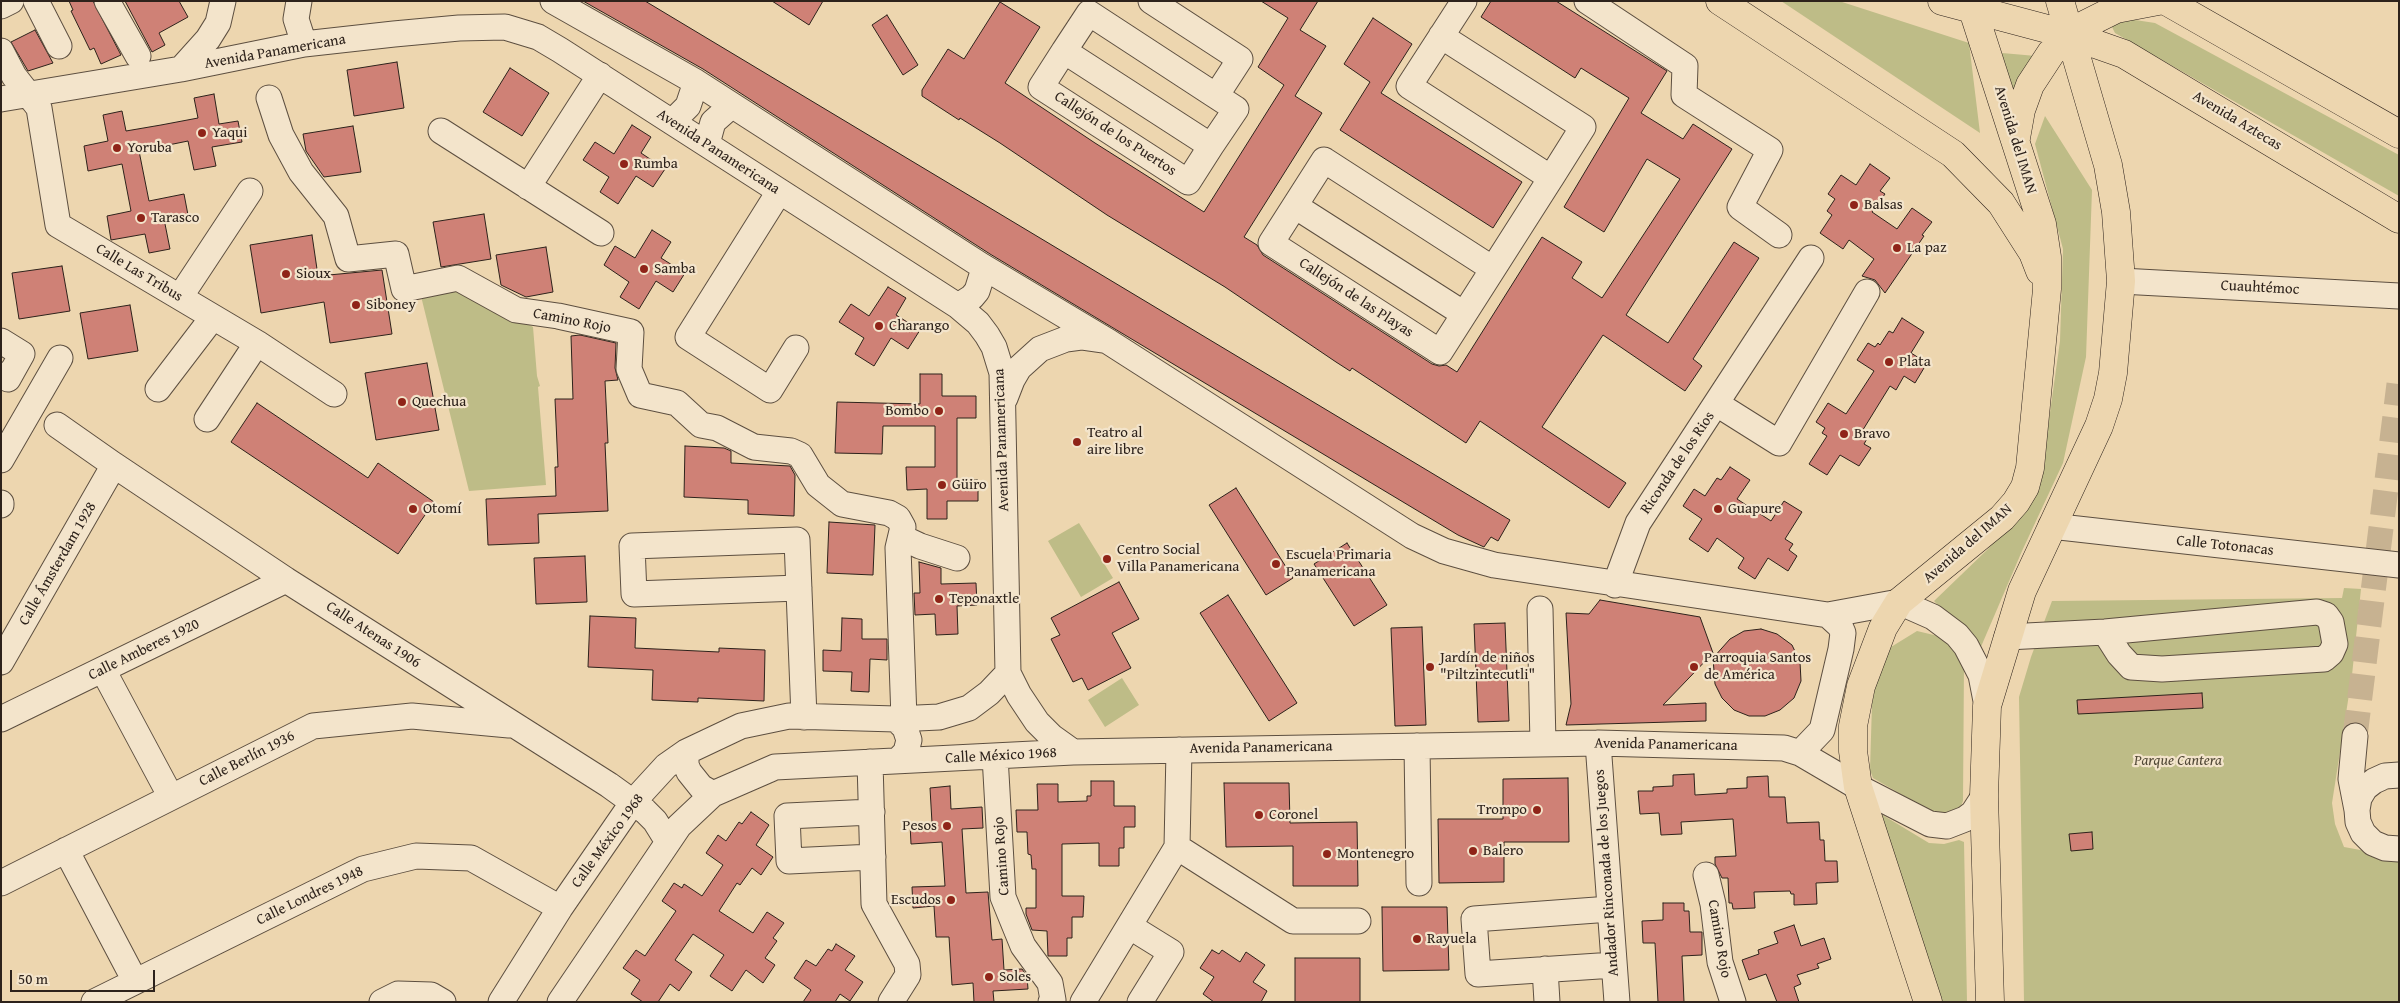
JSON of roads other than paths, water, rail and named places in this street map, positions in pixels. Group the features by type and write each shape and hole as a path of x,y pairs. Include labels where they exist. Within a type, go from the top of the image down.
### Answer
{"main road":[{"path":"1720,1 1953,154 1986,186 2018,227 2033,253 2047,289"},
{"path":"1942,1 1971,6 2070,35"},
{"path":"1990,1002 1984,796 1987,706 2022,591 2099,426 2108,399 2113,372 2121,281 2116,212 2108,165 2060,1"},
{"path":"2016,140 2018,121 2030,85 2051,53 2070,35 2098,17 2116,9 2158,1"},
{"path":"2166,1 2399,134"},
{"name":"Avenida del IMAN","path":"1928,1002 1858,787 1853,751 1853,726 1861,686 1883,628 1899,602 2002,518 2016,502 2025,487 2030,468 2047,289 2047,257 2042,224 1971,6"},
{"name":"Avenida Aztecas","path":"2070,35 2124,54 2399,219"}],"street":[{"path":"1,6 11,1"},
{"path":"36,1 59,46"},
{"path":"107,1 138,56"},
{"path":"181,69 208,39 218,23 223,1"},
{"path":"299,1 296,19 304,44"},
{"path":"553,1 696,82 982,266 1109,342 1412,536 1444,551 1494,565 1828,615 1899,602 1933,617 1961,640 1974,659 1981,675 1987,706"},
{"path":"1151,1 1240,59 1216,96"},
{"path":"1464,1 1409,86 1551,178"},
{"path":"1587,1 1685,66 1684,95 1770,150 1740,207 1779,235"},
{"name":"Callejón de los Puertos","path":"1092,7 1216,96 1236,108 1188,182 1041,87 1092,7"},
{"name":"Avenida Panamericana","path":"1,99 181,69 304,44 459,28 505,28 538,37 958,306 978,323 994,347 1002,373 1008,672 1019,695 1037,722 1052,737 1073,752 1598,743 1784,748 1800,753 1858,787 1921,820 1938,826 1956,824 1973,814 1984,796"},
{"name":"Callejón de las Playas","path":"1441,36 1583,127 1551,178 1493,269 1464,314 1440,352 1271,244 1324,160 1493,269"},
{"path":"1,51 14,76 29,94"},
{"path":"1064,51 1211,146"},
{"path":"528,187 600,75"},
{"path":"672,122 688,106 696,82"},
{"name":"Calle Las Tribus","path":"29,94 39,108 58,225 257,343 334,394"},
{"name":"Camino Rojo","path":"269,98 281,134 301,172 336,216 348,259 396,254 404,289 458,278 516,310 558,316 631,332 629,369 640,395 677,403 701,425 717,428 754,447 791,451 800,455 818,485 842,504 889,513 898,518 902,527 898,548 900,719"},
{"path":"707,144 713,122 731,106"},
{"path":"441,131 601,233"},
{"path":"180,297 250,191"},
{"path":"779,192 688,337 770,390 796,348"},
{"path":"1295,206 1464,314"},
{"path":"1717,404 1811,258"},
{"path":"958,306 972,297 977,291 982,275 982,266"},
{"name":"Cuauhtémoc","path":"2121,281 2399,296"},
{"name":"Riconda de los Rios","path":"1615,584 1638,523 1717,404 1779,443 1867,292"},
{"path":"158,389 213,318"},
{"path":"1004,406 1009,386 1019,368 1040,349 1053,343 1073,338 1095,338 1109,342"},
{"path":"1,341 22,354 8,379 1,375"},
{"path":"207,419 257,343"},
{"path":"1,460 60,358"},
{"name":"Calle Atenas 1906","path":"57,425 114,466 286,580 633,802 655,821 668,842"},
{"name":"Calle Ámsterdam 1928","path":"1,662 114,466"},
{"name":"Calle Totonacas","path":"2051,526 2399,565"},
{"path":"901,537 920,546 957,558"},
{"path":"799,588 634,594 632,546 797,540 799,588 804,717"},
{"name":"Calle Amberes 1920","path":"1,719 286,580"},
{"path":"1540,609 1543,744"},
{"path":"2007,637 2105,632 2317,612 2326,615 2331,622 2335,644 2331,653 2324,660 2162,670 2132,667 2119,654 2105,632"},
{"path":"1800,753 1822,730 1841,649 1843,633 1840,626 1828,615"},
{"path":"103,670 171,797"},
{"name":"Calle México 1968","path":"501,1002 560,908 633,802 666,766 686,752 741,726 789,716 900,719 939,717 969,708 989,693 1008,672"},
{"name":"Calle Berlín 1936","path":"1,883 313,726 412,716 514,725"},
{"path":"897,761 906,752 909,740 900,719"},
{"path":"2355,736 2351,779 2358,822 2364,833 2373,842 2385,848 2399,849"},
{"name":"Andador Rinconada de los Juegos","path":"1598,743 1617,1002"},
{"path":"1417,746 1418,883"},
{"path":"1083,1002 1177,847 1179,750"},
{"path":"686,752 686,765 689,772 701,787 713,794"},
{"name":"Calle México 1968","path":"560,1002 679,826 713,794 775,767 1073,752"},
{"name":"Camino Rojo","path":"996,756 1003,897 1023,946 1050,983 1053,1000 1051,1002"},
{"path":"870,762 874,904 907,964 908,976 891,1002"},
{"path":"2357,810 2359,798 2365,788 2384,776 2399,775"},
{"path":"872,812 787,816 789,861 873,857"},
{"path":"1177,847 1293,920 1358,921"},
{"path":"66,850 135,981"},
{"name":"Calle Londres 1948","path":"94,1002 363,869 416,856 470,858 560,908"},
{"name":"Camino Rojo","path":"1706,875 1713,904 1720,962 1733,1002"},
{"path":"1610,909 1474,919 1478,974 1614,964"},
{"path":"1129,926 1171,952 1140,1002"},
{"path":"1544,969 1547,1002"},
{"path":"382,1002 398,994 431,995 443,1002"}],"tunnel":[{"path":"2355,736 2399,384"}],"place":[{"name":"Yaqui","path":"202,133"},
{"name":"Yoruba","path":"117,148"},
{"name":"Rumba","path":"624,164"},
{"name":"Balsas","path":"1854,205"},
{"name":"Tarasco","path":"141,218"},
{"name":"La paz","path":"1897,248"},
{"name":"Samba","path":"644,269"},
{"name":"Sioux","path":"286,274"},
{"name":"Siboney","path":"356,305"},
{"name":"Charango","path":"879,326"},
{"name":"Plata","path":"1889,362"},
{"name":"Quechua","path":"402,402"},
{"name":"Bombo","path":"939,411"},
{"name":"Bravo","path":"1844,434"},
{"name":"Teatro al aire libre","path":"1077,442"},
{"name":"Güiro","path":"942,485"},
{"name":"Otomí","path":"413,509"},
{"name":"Guapure","path":"1718,509"},
{"name":"Centro Social Villa Panamericana","path":"1107,559"},
{"name":"Escuela Primaria Panamericana","path":"1276,564"},
{"name":"Teponaxtle","path":"939,599"},
{"name":"Jardín de niños \"Piltzintecutli\"","path":"1430,667"},
{"name":"Parroquia Santos de América","path":"1694,667"},
{"name":"Trompo","path":"1537,810"},
{"name":"Coronel","path":"1259,815"},
{"name":"Pesos","path":"947,826"},
{"name":"Balero","path":"1473,851"},
{"name":"Montenegro","path":"1327,854"},
{"name":"Escudos","path":"951,900"},
{"name":"Rayuela","path":"1417,939"},
{"name":"Soles","path":"989,977"}],"park label":[{"name":"Parque Cantera","path":"2178,761"}]}
